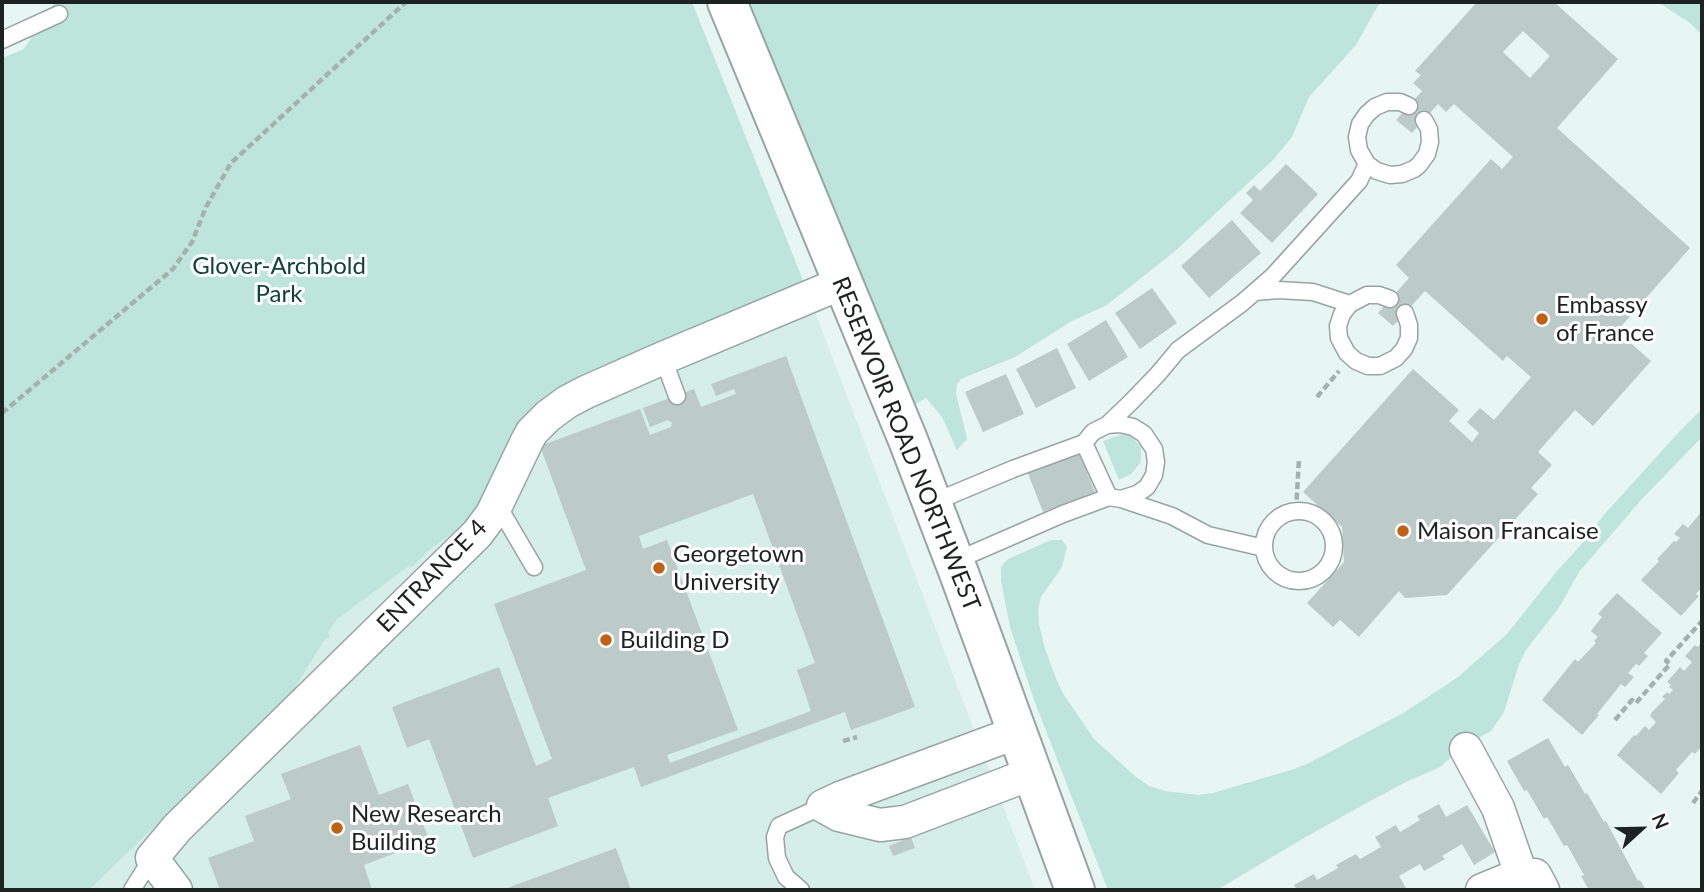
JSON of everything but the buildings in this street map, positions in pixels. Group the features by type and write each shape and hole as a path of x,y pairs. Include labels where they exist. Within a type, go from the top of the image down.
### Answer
{"main road":[{"name":"RESERVOIR ROAD NORTHWEST","path":"727,2 899,417 955,561 1075,890"}],"street":[{"name":"ENTRANCE 4","path":"152,858 177,828 454,557 484,524 497,504 520,452 532,432 548,416 576,396 842,283"},
{"path":"823,806 1018,732"},
{"path":"1466,749 1498,808 1533,883 1497,883 1482,890"},
{"path":"823,806 839,815 880,825 905,822 1032,773"},
{"path":"152,858 176,890"}],"lane":[{"path":"2,40 59,14"},
{"path":"1409,106 1400,102 1387,102 1367,114 1360,124 1357,137 1359,150 1367,164 1390,175 1414,169 1427,154 1430,142 1429,130 1424,120"},
{"path":"932,503 1013,468 1084,443 1093,432 1107,425 1178,350 1273,276 1359,181 1367,164"},
{"path":"1255,292 1313,292 1350,304"},
{"path":"1390,299 1367,295 1350,304 1342,314 1338,326 1339,338 1352,358 1368,366 1380,366 1396,358 1409,338 1405,313"},
{"path":"663,358 677,396"},
{"path":"955,561 1063,514 1137,494 1147,487 1154,475 1154,449 1138,429 1120,424 1107,425"},
{"path":"1084,443 1115,498 1172,516 1208,535 1264,548"},
{"path":"497,504 534,567"},
{"path":"1297,510 1320,517 1328,525 1334,540 1334,552 1322,573 1302,581 1279,574 1270,565 1264,548 1271,524 1280,516 1297,510"},
{"path":"801,890 786,877 777,858 775,837 779,826 823,806"},
{"path":"132,890 152,858"}],"path":[{"path":"2,413 173,270 192,243 205,207 232,163 406,2"},
{"path":"1317,397 1352,358"},
{"path":"1297,510 1298,459"},
{"path":"1615,720 1632,700 1636,703 1670,664 1666,661 1702,621"},
{"path":"843,741 856,737"},
{"path":"1693,803 1702,791"}],"shaded area":[{"name":"Georgetown University","path":"804,283 1035,890 89,890 290,696 336,620 477,515 515,426 582,374"}],"green space":[{"name":"Glover-Archbold Park","path":"55,2 692,2 804,283 582,374 515,426 477,515 427,552 412,567 409,566 336,620 328,633 330,636 323,642 290,696 89,890 2,890 2,58 24,49"},
{"path":"742,2 1380,2 1356,45 1309,97 1292,137 1273,160 1174,252 1107,305 1072,321 1015,357 961,379 957,384 956,394 967,439 957,450 942,417 926,398 914,405"},
{"path":"1658,2 1702,2 1702,35 1690,23"},
{"path":"1702,409 1702,437 1642,499 1579,572 1560,606 1526,650 1504,712 1491,731 1464,746 1440,767 1363,805 1217,890 1108,890 1034,700 1010,627 1001,581 1001,567 1008,559 1051,540 1062,540 1067,547 1062,567 1041,597 1038,609 1039,624 1057,681 1094,739 1149,786 1198,795 1213,793 1309,763 1405,712 1458,677 1507,634 1602,517"},
{"path":"1123,434 1132,437 1141,447 1141,462 1131,474 1119,480 1103,441"}],"place":[{"name":"Embassy of France","path":"1542,319"},
{"name":"Maison Francaise","path":"1403,531"},
{"name":"Georgetown University","path":"659,568"},
{"name":"Building D","path":"606,640"},
{"name":"New Research Building","path":"337,828"}]}
